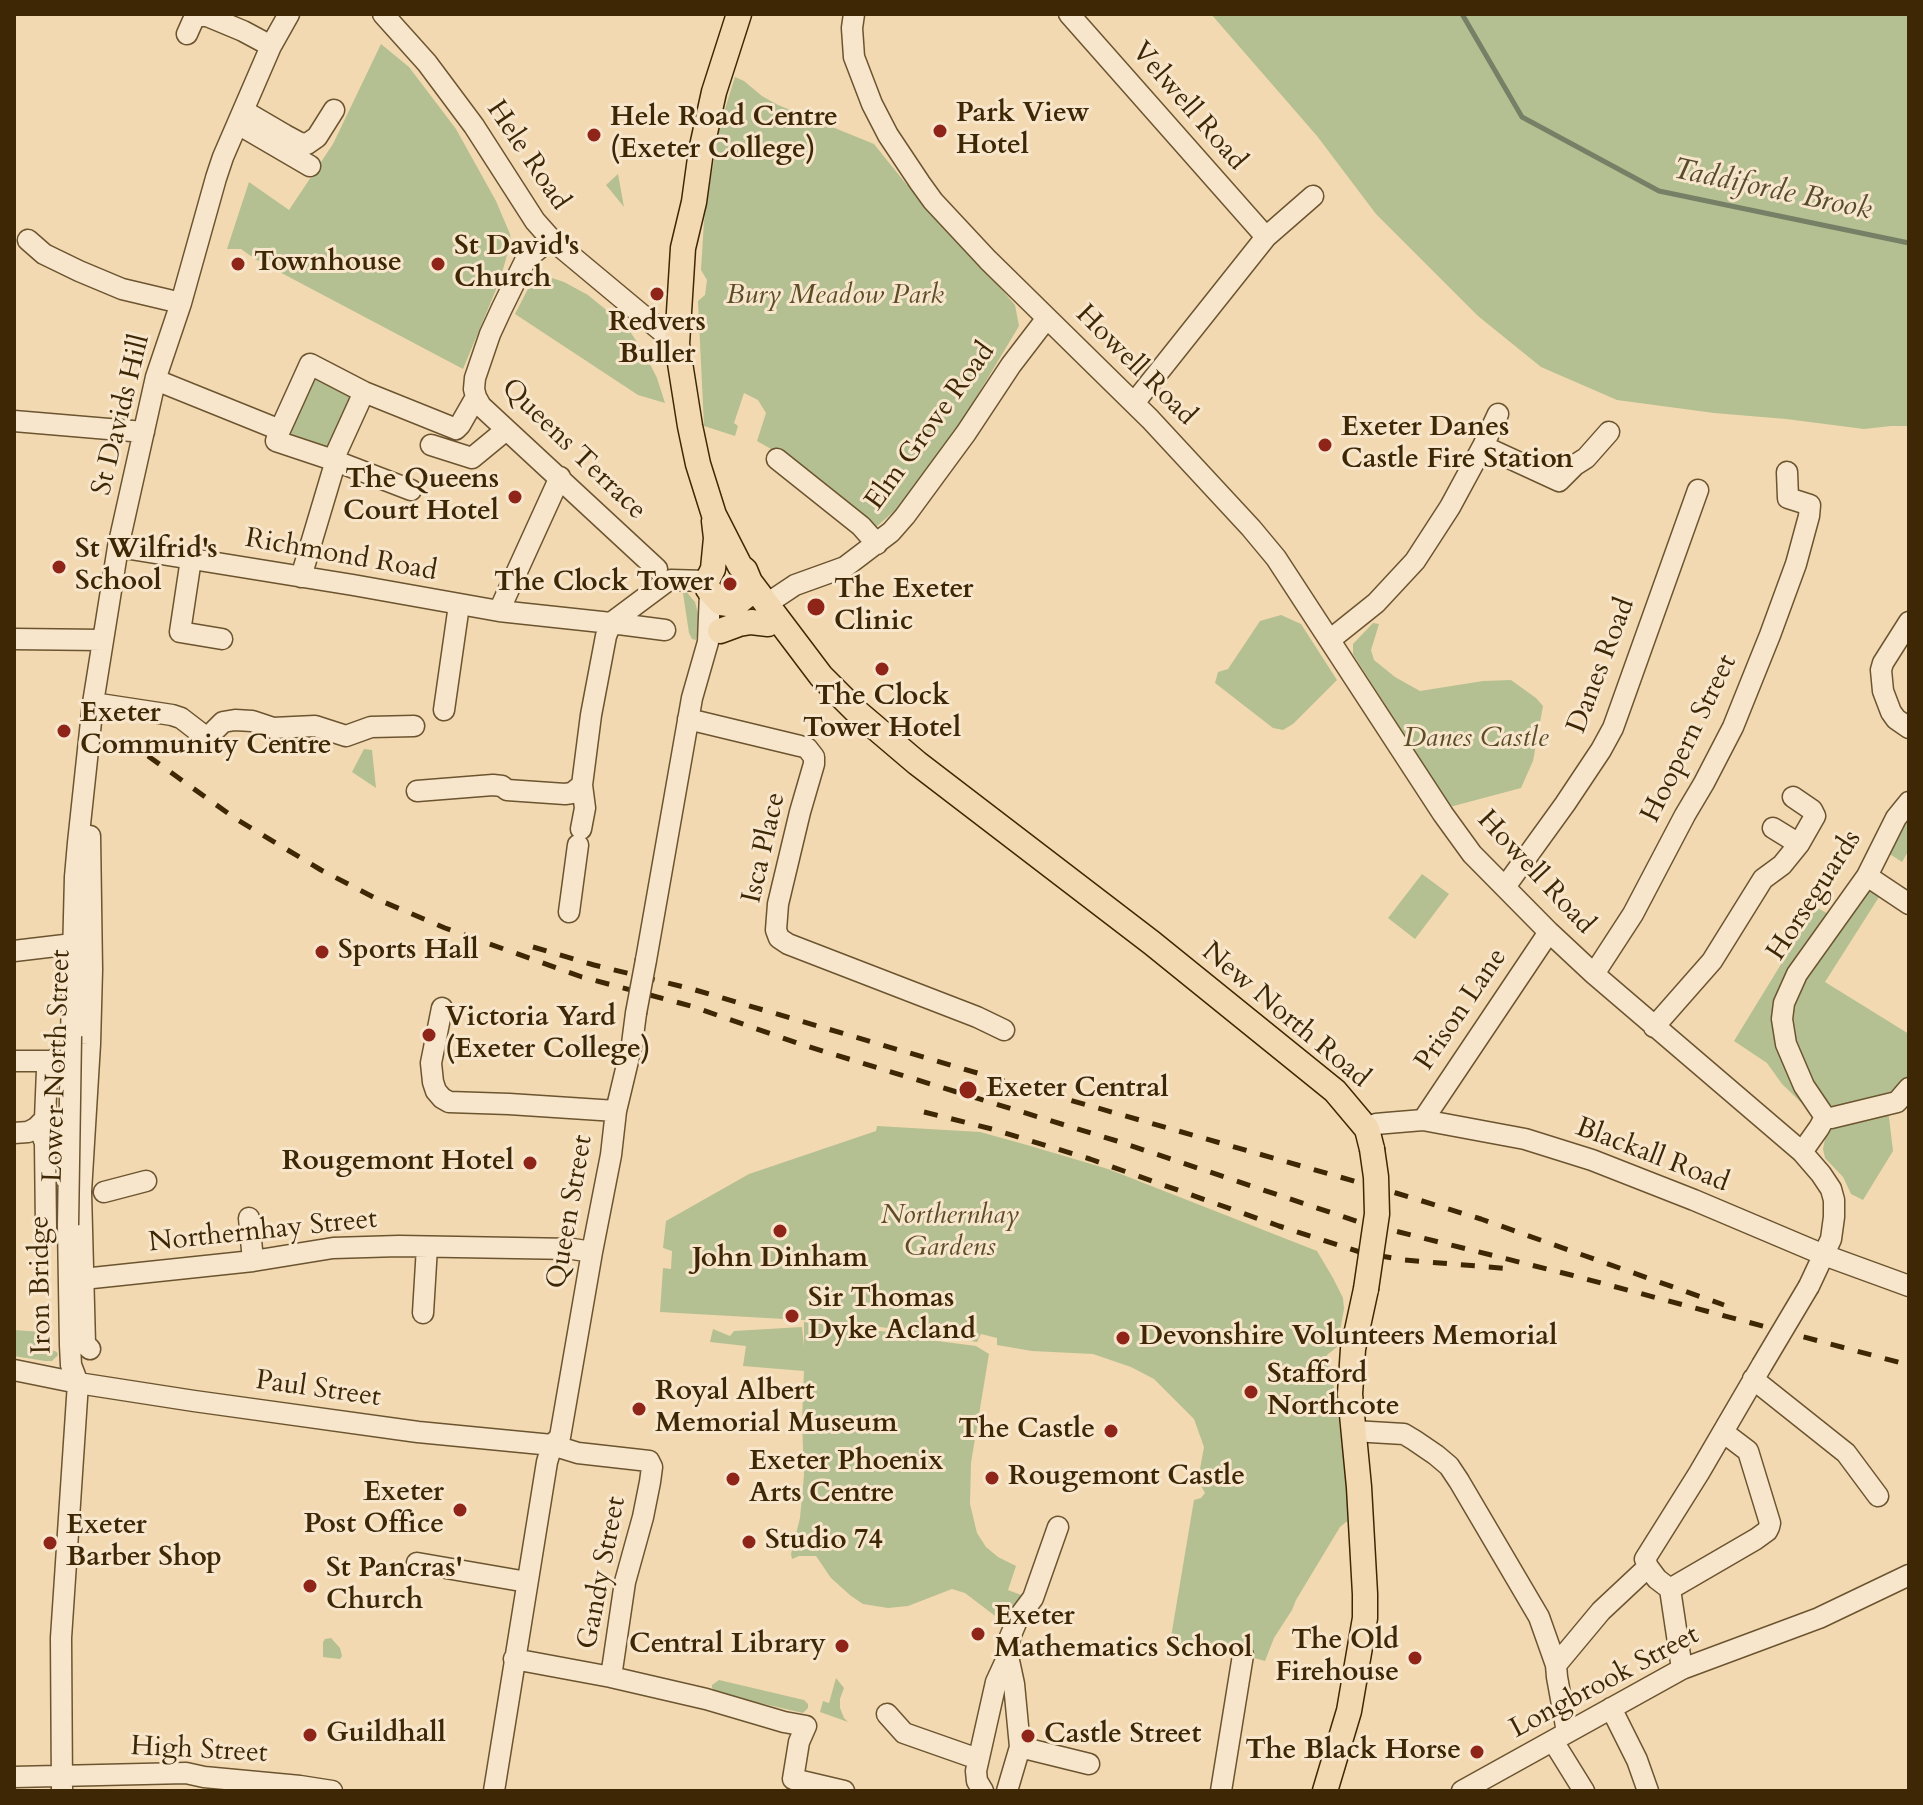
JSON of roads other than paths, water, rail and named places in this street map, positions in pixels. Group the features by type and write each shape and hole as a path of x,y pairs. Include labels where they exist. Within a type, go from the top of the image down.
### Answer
{"main road":[{"name":"New North Road","path":"739,14 714,92 701,151 694,202 683,248 677,344 690,426 714,515 727,585 768,613 821,676 872,726 1152,943 1335,1091 1370,1139"},
{"path":"714,636 768,613"},
{"path":"1325,1791 1349,1711 1365,1618 1351,1370 1377,1214 1376,1177 1370,1139"}],"street":[{"name":"St Davids Hill","path":"73,944 76,866 102,640 118,547 156,380 223,157 271,46 289,14"},
{"name":"Hele Road","path":"383,14 427,63 474,126 535,221 551,239 677,344"},
{"name":"Howell Road","path":"854,14 854,57 872,104 888,135 933,201 988,260 1134,403 1276,558 1472,854 1594,974 1802,1152 1827,1181 1834,1200 1831,1239 1809,1286 1646,1563 1556,1665"},
{"name":"Velwell Road","path":"1069,14 1266,237"},
{"path":"187,34 195,16 207,16 271,46"},
{"path":"241,118 307,144 317,137 334,110"},
{"path":"241,118 310,166"},
{"path":"1134,403 1266,237 1313,196"},
{"name":"Queens Terrace","path":"551,239 526,259 502,308 475,378 476,397 506,430 657,569"},
{"path":"28,240 44,254 122,289 181,303"},
{"name":"Elm Grove Road","path":"768,613 795,585 845,567 891,532 1047,318"},
{"path":"411,490 333,465 276,441 310,364 364,392 456,429 476,397"},
{"path":"156,380 280,430"},
{"path":"301,577 333,465 364,392"},
{"path":"1331,639 1376,603 1415,561 1450,507 1498,414"},
{"path":"14,421 144,432"},
{"path":"431,445 472,458 506,430"},
{"path":"1483,446 1559,481 1586,458 1609,432"},
{"path":"777,459 861,526 877,544"},
{"name":"Hoopern Street","path":"1594,974 1633,914 1733,727 1788,588 1810,505 1788,498 1787,472"},
{"path":"499,611 560,477"},
{"name":"Danes Road","path":"1505,887 1579,783 1613,728 1698,490"},
{"name":"Richmond Road","path":"118,547 459,605 665,630"},
{"path":"191,559 180,632 222,639"},
{"path":"569,912 585,808 582,785 591,715 611,623 671,580 727,585"},
{"name":"Queen Street","path":"494,1791 547,1462 552,1445 560,1437 692,698 714,636 727,585"},
{"name":"Richmond Road","path":"444,710 459,605"},
{"path":"1909,622 1881,670 1883,691 1891,712 1909,728"},
{"path":"14,639 102,640"},
{"path":"93,703 172,715 181,718 207,738 223,722 235,720 252,721 273,728 315,726 346,736 371,727 414,726"},
{"name":"Isca Place","path":"688,719 800,746 811,752 814,764 778,904 776,930 779,938 1004,1030"},
{"name":"Lower North Street","path":"85,784 90,811 92,970 88,1058 91,1192 83,1279 85,1344 90,1349"},
{"path":"417,791 493,785 507,790 565,794 582,785"},
{"path":"1654,1027 1712,961 1763,879 1782,865 1799,844 1815,816 1812,810 1793,797"},
{"name":"Horseguards","path":"1825,1117 1804,1086 1786,1044 1782,1019 1784,1003 1797,974 1867,876 1896,818 1909,802"},
{"path":"1773,828 1799,844"},
{"path":"1867,876 1909,904"},
{"name":"Prison Lane","path":"1423,1120 1549,932"},
{"path":"14,951 73,944"},
{"name":"Iron Bridge","path":"62,1784 61,1638 78,1383 71,1365 68,1225 73,944"},
{"path":"442,1008 431,1063 433,1082 442,1098 449,1102 616,1111"},
{"path":"14,1133 28,1132 45,1119 47,1070 52,1061 60,1056 88,1058"},
{"path":"14,1061 52,1061"},
{"path":"1802,1152 1825,1117 1897,1102 1909,1088"},
{"name":"Blackall Road","path":"1370,1139 1376,1124 1423,1120 1525,1139 1592,1160 1824,1255 1909,1286"},
{"path":"36,1128 45,1143 46,1228"},
{"path":"91,1192 146,1181"},
{"path":"249,1218 253,1261"},
{"path":"423,1313 427,1247"},
{"name":"Northernhay Street","path":"83,1279 253,1261 333,1248 573,1249 592,1252"},
{"name":"Paul Street","path":"14,1370 78,1383 418,1432 552,1445 578,1453 649,1461 652,1467 650,1480"},
{"path":"1758,1372 1846,1453 1878,1496"},
{"path":"1353,1431 1404,1434 1449,1466 1539,1617 1556,1665 1560,1736 1584,1791"},
{"path":"1670,1589 1756,1539 1769,1527 1748,1451 1723,1432"},
{"name":"Gandy Street","path":"611,1677 625,1582 650,1480"},
{"path":"1007,1791 1020,1747 1008,1656 1010,1637 1018,1618 1033,1598 1058,1527"},
{"path":"417,1563 527,1582"},
{"path":"1646,1563 1657,1579 1670,1589 1682,1669"},
{"name":"Longbrook Street","path":"1469,1789 1682,1669 1819,1618 1905,1581"},
{"path":"1221,1791 1243,1655"},
{"path":"983,1791 977,1781 978,1759 996,1682 1008,1656"},
{"path":"514,1659 611,1677 806,1726 799,1742 793,1779 844,1791"},
{"path":"1611,1708 1637,1760 1648,1791"},
{"path":"887,1714 904,1733 978,1759"},
{"path":"1020,1747 1089,1764"},
{"name":"High Street","path":"14,1777 62,1784 186,1773 212,1784 300,1786 332,1791"}],"waterway":[{"name":"Taddiforde Brook","path":"1462,14 1522,117 1659,191 1909,243"}],"railway":[{"path":"148,756 236,819 321,870 379,900 445,928 582,977 691,1006 803,1045 1117,1141 1359,1222 1909,1365"},
{"path":"533,947 692,989 1396,1193 1481,1219 1724,1305"},
{"path":"924,1112 1090,1159 1363,1253 1404,1260 1513,1269"}],"place":[{"name":"Park View Hotel","path":"940,131"},
{"name":"Hele Road Centre (Exeter College)","path":"594,135"},
{"name":"Townhouse","path":"238,264"},
{"name":"St David's Church","path":"438,264"},
{"name":"Redvers Buller","path":"657,294"},
{"name":"Exeter Danes Castle Fire Station","path":"1325,445"},
{"name":"The Queens Court Hotel","path":"515,497"},
{"name":"St Wilfrid's School","path":"59,567"},
{"name":"The Clock Tower","path":"730,584"},
{"name":"The Exeter Clinic","path":"816,607"},
{"name":"The Clock Tower Hotel","path":"882,669"},
{"name":"Exeter Community Centre","path":"64,731"},
{"name":"Sports Hall","path":"322,952"},
{"name":"Victoria Yard (Exeter College)","path":"429,1035"},
{"name":"Exeter Central","path":"968,1090"},
{"name":"Rougemont Hotel","path":"530,1163"},
{"name":"John Dinham","path":"780,1231"},
{"name":"Sir Thomas Dyke Acland","path":"792,1316"},
{"name":"Devonshire Volunteers Memorial","path":"1123,1338"},
{"name":"Stafford Northcote","path":"1251,1392"},
{"name":"Royal Albert Memorial Museum","path":"639,1409"},
{"name":"The Castle","path":"1111,1431"},
{"name":"Rougemont Castle","path":"992,1478"},
{"name":"Exeter Phoenix Arts Centre","path":"733,1479"},
{"name":"Exeter Post Office","path":"460,1510"},
{"name":"Studio 74","path":"749,1542"},
{"name":"Exeter Barber Shop","path":"50,1543"},
{"name":"St Pancras' Church","path":"310,1586"},
{"name":"Exeter Mathematics School","path":"978,1634"},
{"name":"Central Library","path":"842,1646"},
{"name":"The Old Firehouse","path":"1415,1658"},
{"name":"Guildhall","path":"310,1735"},
{"name":"Castle Street","path":"1028,1736"},
{"name":"The Black Horse","path":"1477,1752"}],"park label":[{"name":"Bury Meadow Park","path":"835,297"},
{"name":"Danes Castle","path":"1476,740"},
{"name":"Northernhay Gardens","path":"950,1233"}]}
